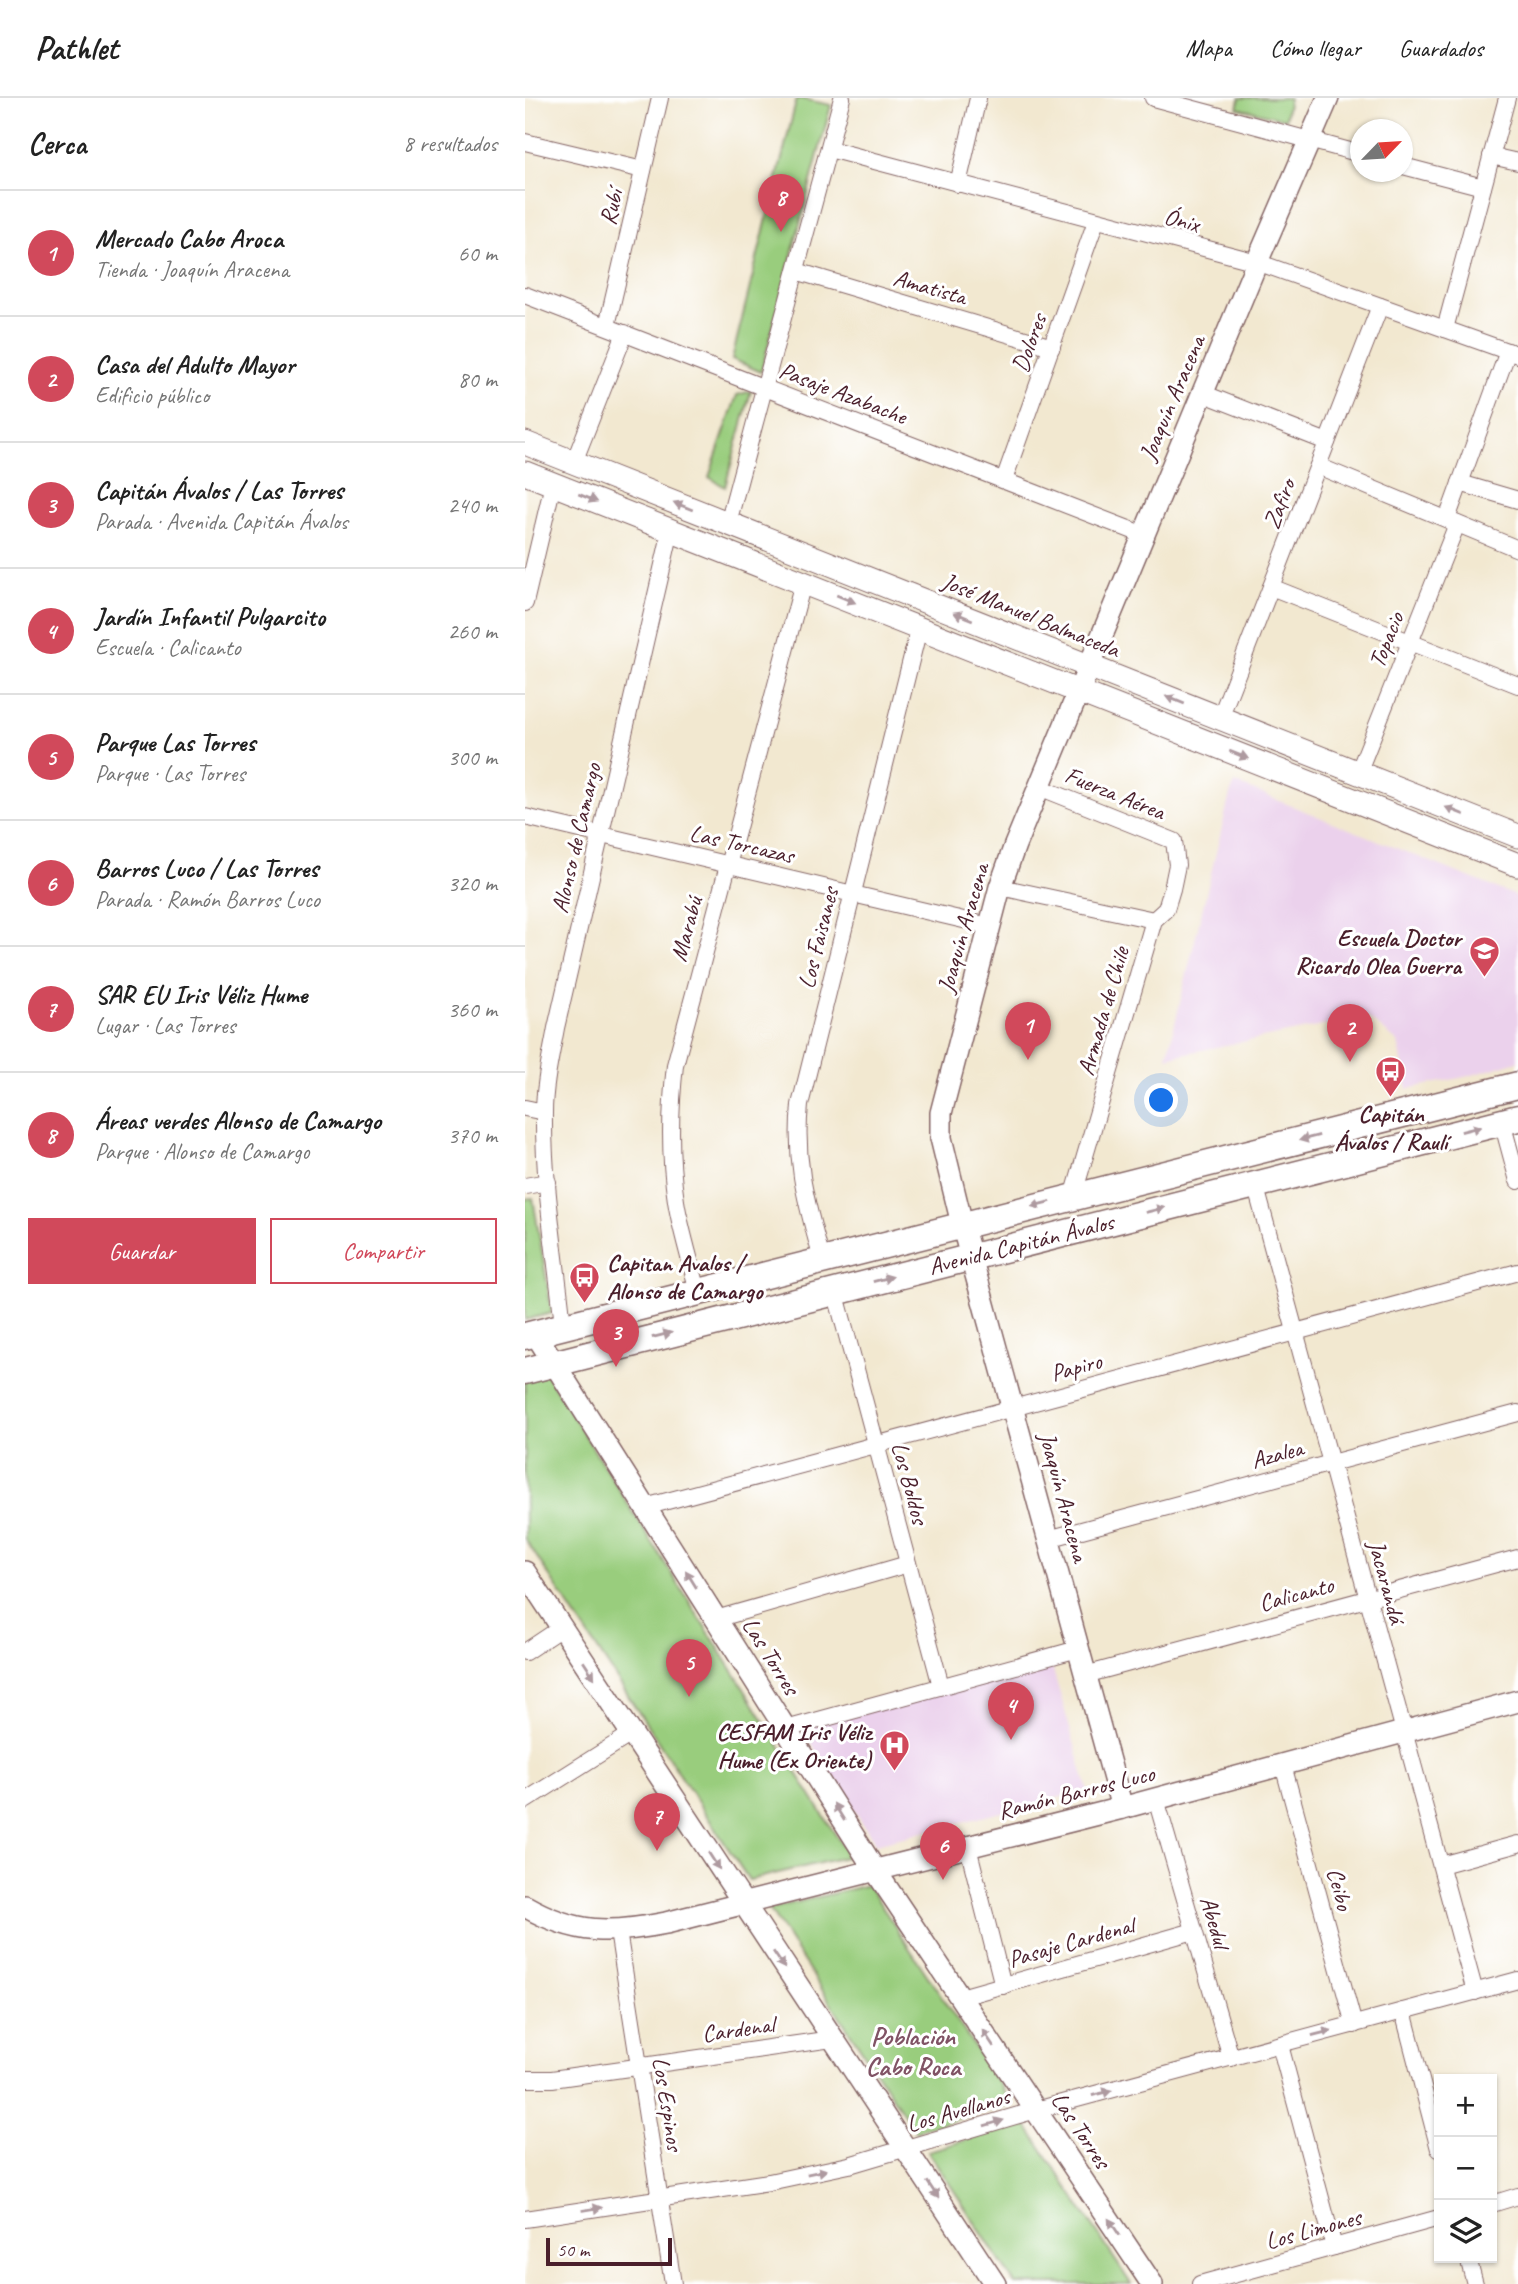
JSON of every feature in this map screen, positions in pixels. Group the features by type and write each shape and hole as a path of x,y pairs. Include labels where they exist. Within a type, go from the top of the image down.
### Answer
{"highway":[{"name":"Avenida Capitán Ávalos","path":"530,1335 1518,1085"},
{"name":"Avenida Capitán Ávalos","path":"525,1371 1510,1120"}],"main road":[{"name":"José Manuel Balmaceda","path":"525,443 1518,836"},
{"path":"525,473 1518,865"}],"street":[{"name":"Rubí","path":"607,326 660,98"},
{"path":"728,523 842,98"},
{"path":"958,184 978,98"},
{"path":"1153,98 1350,152"},
{"name":"Joaquín Aracena","path":"1122,1808 962,1224 943,1151 940,1120 1000,887 1202,393 1328,98"},
{"path":"1445,329 1507,98"},
{"path":"525,142 643,170"},
{"name":"Ónix","path":"829,149 1257,262 1513,353"},
{"path":"1491,156 1518,162"},
{"path":"1413,169 1483,187"},
{"name":"Dolores","path":"1004,480 1096,221"},
{"name":"Amatista","path":"796,271 1052,347"},
{"name":"Pasaje Azabache","path":"525,295 1144,535"},
{"name":"Zafiro","path":"1220,718 1380,306"},
{"path":"574,462 625,333"},
{"name":"Topacio","path":"1358,773 1410,642 1452,521 1460,484 1513,353"},
{"path":"1202,393 1327,442"},
{"path":"1318,466 1518,549"},
{"path":"525,603 553,484"},
{"path":"1460,484 1518,500"},
{"name":"Alonso de Camargo","path":"563,1326 548,1182 544,1112 556,1028 671,530"},
{"name":"Marabú","path":"698,1292 676,1203 670,1134 671,1098 681,1037 803,583"},
{"path":"1271,587 1518,685"},
{"name":"Los Faisanes","path":"822,1260 800,1176 800,1105 919,628"},
{"name":"Fuerza Aérea","path":"1039,788 1174,841"},
{"name":"Las Torcazas","path":"525,817 989,926"},
{"name":"Armada de Chile","path":"1073,1196 1154,920 1166,909 1172,888 1177,865 1174,841"},
{"path":"1000,887 1154,920"},
{"path":"525,1108 544,1112"},
{"path":"1510,1120 1518,1181"},
{"path":"525,1186 548,1182"},
{"name":"Jacarandá","path":"1255,1184 1475,1992"},
{"name":"Papiro","path":"645,1507 1518,1272"},
{"name":"Los Boldos","path":"835,1291 941,1686"},
{"name":"Las Torres","path":"530,1335 554,1363 875,1870 1152,2284"},
{"name":"Azalea","path":"1048,1539 1518,1413"},
{"name":"Calicanto","path":"1085,1675 1518,1558"},
{"path":"716,1619 908,1564"},
{"path":"525,1572 995,2284"},
{"path":"525,1652 561,1628"},
{"path":"786,1729 1078,1648"},
{"name":"Ramón Barros Luco","path":"525,1906 574,1926 596,1931 618,1931 666,1923 1122,1808 1518,1701"},
{"path":"525,1801 631,1734"},
{"name":"Ceibo","path":"1283,1765 1354,2025"},
{"name":"Abedul","path":"1156,1799 1230,2058"},
{"path":"1441,1865 1518,1844"},
{"path":"968,1847 1003,1986"},
{"name":"Los Espinos","path":"618,1931 673,2284"},
{"name":"Pasaje Cardenal","path":"961,1997 1194,1931"},
{"name":"Los Avellanos","path":"525,2219 827,2171 1036,2110 1518,1980"},
{"path":"1403,2011 1436,2137"},
{"name":"Cardenal","path":"525,2079 552,2079 832,2039"},
{"path":"1280,2045 1334,2247"},
{"path":"1497,2202 1518,2196"},
{"name":"Los Limones","path":"1200,2284 1434,2219"},
{"path":"1469,2263 1475,2284"}],"shaded area":[{"path":"1235,783 1518,897 1518,1061 1469,1076 1408,1089 1398,1042 1367,1017 1167,1057 1230,794"},
{"path":"1050,1660 1088,1790 876,1844 801,1727"}],"green space":[{"path":"797,98 831,105 761,372 732,359"},
{"path":"1240,98 1289,98 1285,119 1238,108"},
{"path":"751,391 725,487 709,477 737,395"},
{"path":"533,1198 552,1313 525,1320 525,1199"},
{"path":"545,1372 849,1856 749,1880 525,1539 525,1378"},
{"path":"868,1885 1012,2104 915,2131 769,1909"},
{"path":"1025,2123 1131,2284 1015,2284 928,2151"}],"place":[{"name":"Áreas verdes Alonso de Camargo","path":"781,232"},
{"name":"Escuela Doctor Ricardo Olea Guerra","path":"1484,979"},
{"name":"Mercado Cabo Aroca","path":"1028,1060"},
{"name":"Casa del Adulto Mayor","path":"1350,1062"},
{"name":"Capitán Ávalos / Raulí","path":"1391,1099"},
{"name":"Capitan Avalos / Alonso de Camargo","path":"584,1304"},
{"name":"Capitán Ávalos / Las Torres","path":"616,1367"},
{"name":"Parque Las Torres","path":"689,1697"},
{"name":"Jardín Infantil Pulgarcito","path":"1011,1740"},
{"name":"CESFAM Iris Véliz Hume (Ex Oriente)","path":"894,1773"},
{"name":"SAR EU Iris Véliz Hume","path":"657,1851"},
{"name":"Barros Luco / Las Torres","path":"943,1880"}],"district":[{"name":"Población Cabo Roca","path":"913,2050"}]}
